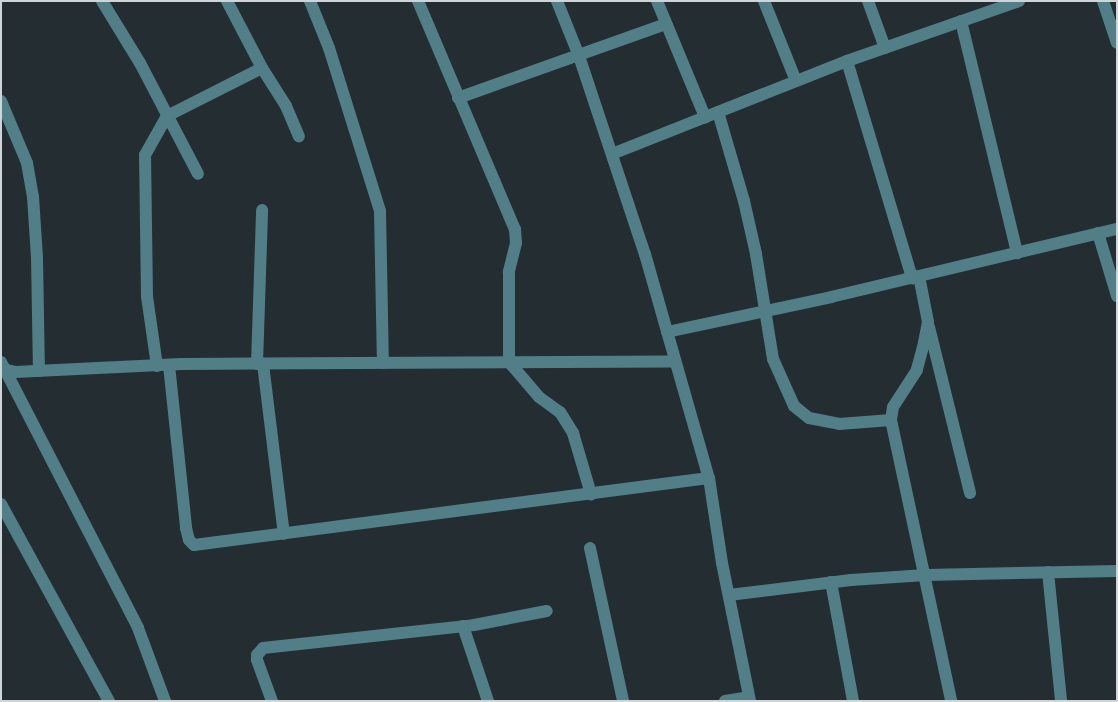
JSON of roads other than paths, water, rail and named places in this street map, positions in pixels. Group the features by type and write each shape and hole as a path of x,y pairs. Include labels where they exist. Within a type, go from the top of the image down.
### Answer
{"street":[{"path":"102,1 140,63 198,174"},
{"path":"227,1 262,68 286,106 300,136"},
{"path":"310,1 329,48 380,212 383,363"},
{"path":"418,1 515,229 516,243 509,272 509,362 538,397 560,412 573,433 590,494"},
{"path":"557,1 579,56 645,254 710,478 729,595 750,699 725,701"},
{"path":"657,1 704,117"},
{"path":"764,1 796,81"},
{"path":"868,1 885,48"},
{"path":"612,154 847,61 1018,1"},
{"path":"1103,1 1117,43"},
{"path":"961,21 1017,253"},
{"path":"458,98 666,24"},
{"path":"847,61 928,322 970,493"},
{"path":"262,68 167,116 145,155 148,297 163,365 189,540 194,545 203,546 710,478"},
{"path":"1,101 27,163 33,197 37,258 40,371"},
{"path":"718,112 744,201 756,254 773,359 794,406 809,418 839,424 891,420"},
{"path":"262,210 260,364 284,534"},
{"path":"667,332 915,277 1117,229"},
{"path":"1098,233 1117,296"},
{"path":"928,322 917,370 893,407 891,420 926,575 951,701"},
{"path":"4,366 40,371 163,365 675,361"},
{"path":"4,366 138,628 165,701"},
{"path":"1,504 109,701"},
{"path":"590,548 623,701"},
{"path":"729,595 831,582 926,575 1117,571"},
{"path":"1048,572 1061,701"},
{"path":"831,582 853,701"},
{"path":"272,701 257,660 257,655 263,648 463,626 546,611"},
{"path":"463,626 488,701"}]}
